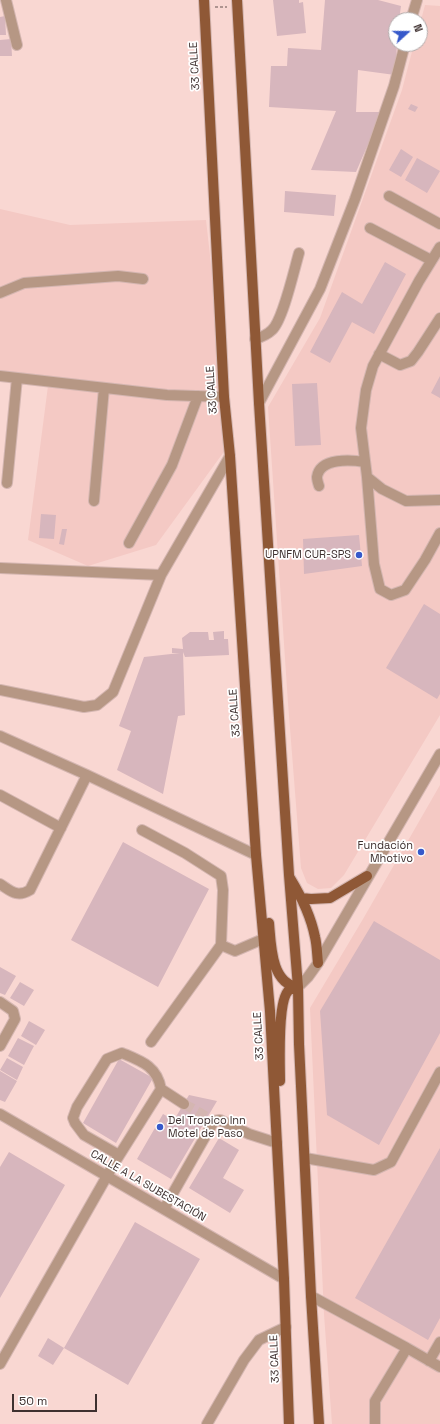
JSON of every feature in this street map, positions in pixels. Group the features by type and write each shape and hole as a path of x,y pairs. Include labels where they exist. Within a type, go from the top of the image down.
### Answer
{"main road":[{"path":"237,3 255,339 289,875 298,987 299,1044 311,1296 320,1424"},
{"name":"33 CALLE","path":"204,4 224,397 230,456 256,855 267,938 284,1279 289,1424"},
{"path":"289,875 301,898 315,937 318,963"},
{"path":"301,898 330,898 368,876"},
{"path":"267,938 277,971 287,984 298,987"},
{"path":"275,1106 280,1084 281,1015 287,994 290,990 298,987"}],"street":[{"path":"6,0 17,45"},
{"path":"413,12 416,0"},
{"path":"259,403 320,289 355,199 376,139 394,86 403,52"},
{"path":"389,196 440,224"},
{"path":"370,228 431,260"},
{"path":"440,247 431,260 379,354 373,366 366,390 362,428 374,564 380,589 391,595 405,590 440,534"},
{"path":"255,339 264,336 273,329 282,312 299,253"},
{"path":"0,293 24,283 118,276 143,279"},
{"path":"379,354 400,365 410,361 425,343 440,318"},
{"path":"0,376 167,395 224,397"},
{"path":"7,483 17,378"},
{"path":"94,501 104,388"},
{"path":"130,543 172,466 198,396"},
{"path":"0,690 84,707 97,705 113,692 161,575 230,456"},
{"path":"319,486 317,476 322,467 333,461 355,460 366,462"},
{"path":"367,476 382,489 406,501 440,500"},
{"path":"0,568 161,575"},
{"path":"0,736 87,775 256,855"},
{"path":"298,987 308,977 318,963 440,754"},
{"path":"0,884 17,894 30,890 87,775"},
{"path":"0,795 61,828"},
{"path":"142,830 185,853 221,876 223,890 221,945 151,1042"},
{"path":"221,945 235,951 267,938"},
{"path":"0,1002 13,1011 15,1019 0,1046"},
{"path":"0,1364 119,1155 160,1089 159,1081 154,1072 142,1062 122,1054 107,1059 77,1107 73,1118 75,1124 84,1135 119,1155"},
{"path":"305,1158 374,1170 391,1162 440,1072"},
{"path":"160,1089 184,1104"},
{"name":"CALLE A LA SUBESTACIÓN","path":"0,1114 284,1279"},
{"path":"164,1209 211,1119 220,1120 249,1134 277,1143"},
{"path":"311,1296 440,1367"},
{"path":"207,1424 244,1360 259,1340 286,1328"},
{"path":"429,1361 440,1342"},
{"path":"376,1424 375,1401 407,1348"}],"path":[{"path":"204,4 237,3"}],"shaded area":[{"name":"UPNFM CUR-SPS","path":"425,5 440,6 440,715 344,875 331,888 318,889 307,883 301,868 268,407 320,318 402,90 412,52 428,52 428,12 423,12"},
{"path":"0,209 70,225 206,220 231,442 156,545 88,566 28,540 48,386 0,380"},
{"path":"440,785 440,1424 332,1424 324,1314 310,1008"}],"building":[{"path":"273,0 299,0 299,3 303,2 306,33 277,36"},
{"path":"325,0 378,0 401,6 400,12 388,12 388,52 396,52 395,75 358,70 356,112 382,112 356,172 311,170 336,111 269,107 271,66 287,66 288,48 321,50"},
{"path":"5,16 6,35 0,35 0,17"},
{"path":"11,39 12,56 0,56 0,40"},
{"path":"411,104 418,107 415,112 408,109"},
{"path":"401,149 413,157 401,177 389,170"},
{"path":"417,158 440,171 427,193 405,180"},
{"path":"285,191 336,195 334,216 284,212"},
{"path":"385,262 406,274 374,334 352,322 330,363 310,352 342,292 362,304"},
{"path":"440,376 440,398 431,393"},
{"path":"317,383 321,445 295,446 292,384"},
{"path":"41,514 56,515 54,539 39,538"},
{"path":"62,529 67,529 64,545 59,544"},
{"path":"359,535 362,566 304,574 303,539"},
{"path":"424,604 440,614 440,694 437,699 386,668"},
{"path":"224,631 224,639 228,639 229,655 185,657 183,652 185,715 178,716 163,794 117,770 131,731 119,726 144,657 180,653 172,653 172,648 183,649 182,638 190,632 208,632 209,640 214,640 213,632"},
{"path":"123,842 209,889 158,987 71,940"},
{"path":"374,921 440,960 440,1033 379,1145 327,1115 320,1011"},
{"path":"0,967 16,976 5,995 0,993"},
{"path":"20,982 34,990 24,1006 10,998"},
{"path":"29,1021 45,1030 36,1045 21,1036"},
{"path":"18,1038 34,1046 24,1065 8,1056"},
{"path":"7,1058 23,1067 17,1080 0,1070"},
{"path":"119,1059 153,1078 116,1143 83,1123"},
{"path":"0,1071 17,1081 5,1102 0,1100"},
{"path":"189,1095 217,1101 171,1179 137,1159 163,1114 174,1120"},
{"path":"219,1138 239,1150 223,1178 244,1190 230,1213 189,1188"},
{"path":"440,1148 440,1318 428,1340 355,1298"},
{"path":"9,1152 65,1185 0,1298 0,1167"},
{"path":"135,1222 200,1259 128,1385 64,1348"},
{"path":"48,1338 64,1348 53,1365 38,1356"}],"tunnel":[{"path":"184,1104 207,1117"}],"place":[{"name":"UPNFM CUR-SPS","path":"359,555"},
{"name":"Fundación Mhotivo","path":"421,852"},
{"name":"Del Tropico Inn Motel de Paso","path":"160,1127"}]}
